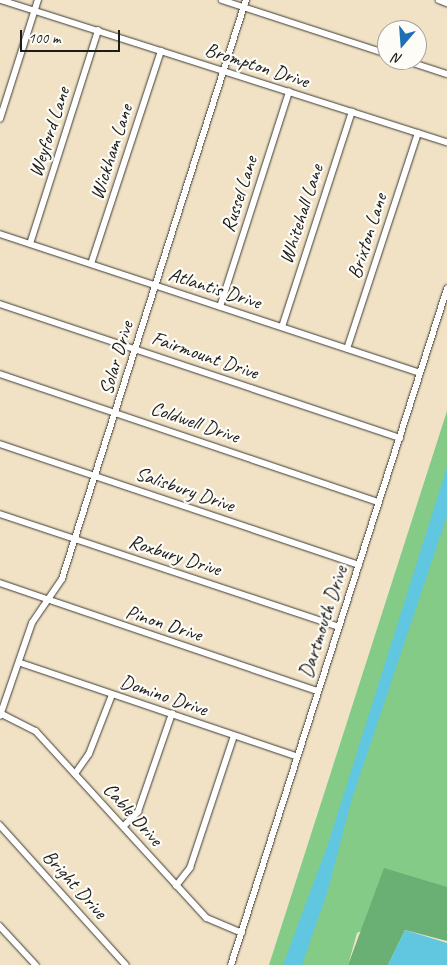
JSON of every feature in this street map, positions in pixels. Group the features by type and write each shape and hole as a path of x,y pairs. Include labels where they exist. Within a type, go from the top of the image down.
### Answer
{"street":[{"name":"Brompton Drive","path":"1,0 447,142"},
{"path":"0,119 38,0"},
{"path":"222,0 377,51"},
{"name":"Solar Drive","path":"1,715 22,663 32,623 62,579 246,0"},
{"path":"439,0 447,3"},
{"name":"Weyford Lane","path":"30,244 98,31"},
{"name":"Wickham Lane","path":"91,264 161,51"},
{"path":"427,67 447,74"},
{"name":"Russel Lane","path":"220,307 289,92"},
{"name":"Whitehall Lane","path":"282,327 352,112"},
{"name":"Brixton Lane","path":"347,349 418,132"},
{"name":"Atlantis Drive","path":"0,234 420,373"},
{"name":"Dartmouth Drive","path":"231,965 296,756 447,290"},
{"name":"Fairmount Drive","path":"0,304 400,438"},
{"name":"Coldwell Drive","path":"0,374 379,502"},
{"name":"Salisbury Drive","path":"0,444 359,565"},
{"name":"Roxbury Drive","path":"0,514 339,627"},
{"name":"Pinon Drive","path":"0,583 48,602 318,691"},
{"name":"Domino Drive","path":"22,663 296,756"},
{"path":"75,774 89,754 112,694"},
{"path":"124,826 138,812 172,714"},
{"name":"Cable Drive","path":"1,715 36,731 207,918 242,933"},
{"path":"176,886 190,868 234,736"},
{"name":"Bright Drive","path":"0,825 126,965"},
{"path":"0,926 36,965"}],"green space":[{"path":"447,411 447,887 357,933 348,965 269,965"},
{"path":"384,868 447,887 447,941 405,930 388,965 348,965"}],"water":[{"path":"447,467 447,516 351,802 328,890 302,965 283,965 328,844"},
{"path":"405,930 447,943 447,965 388,965"}]}
